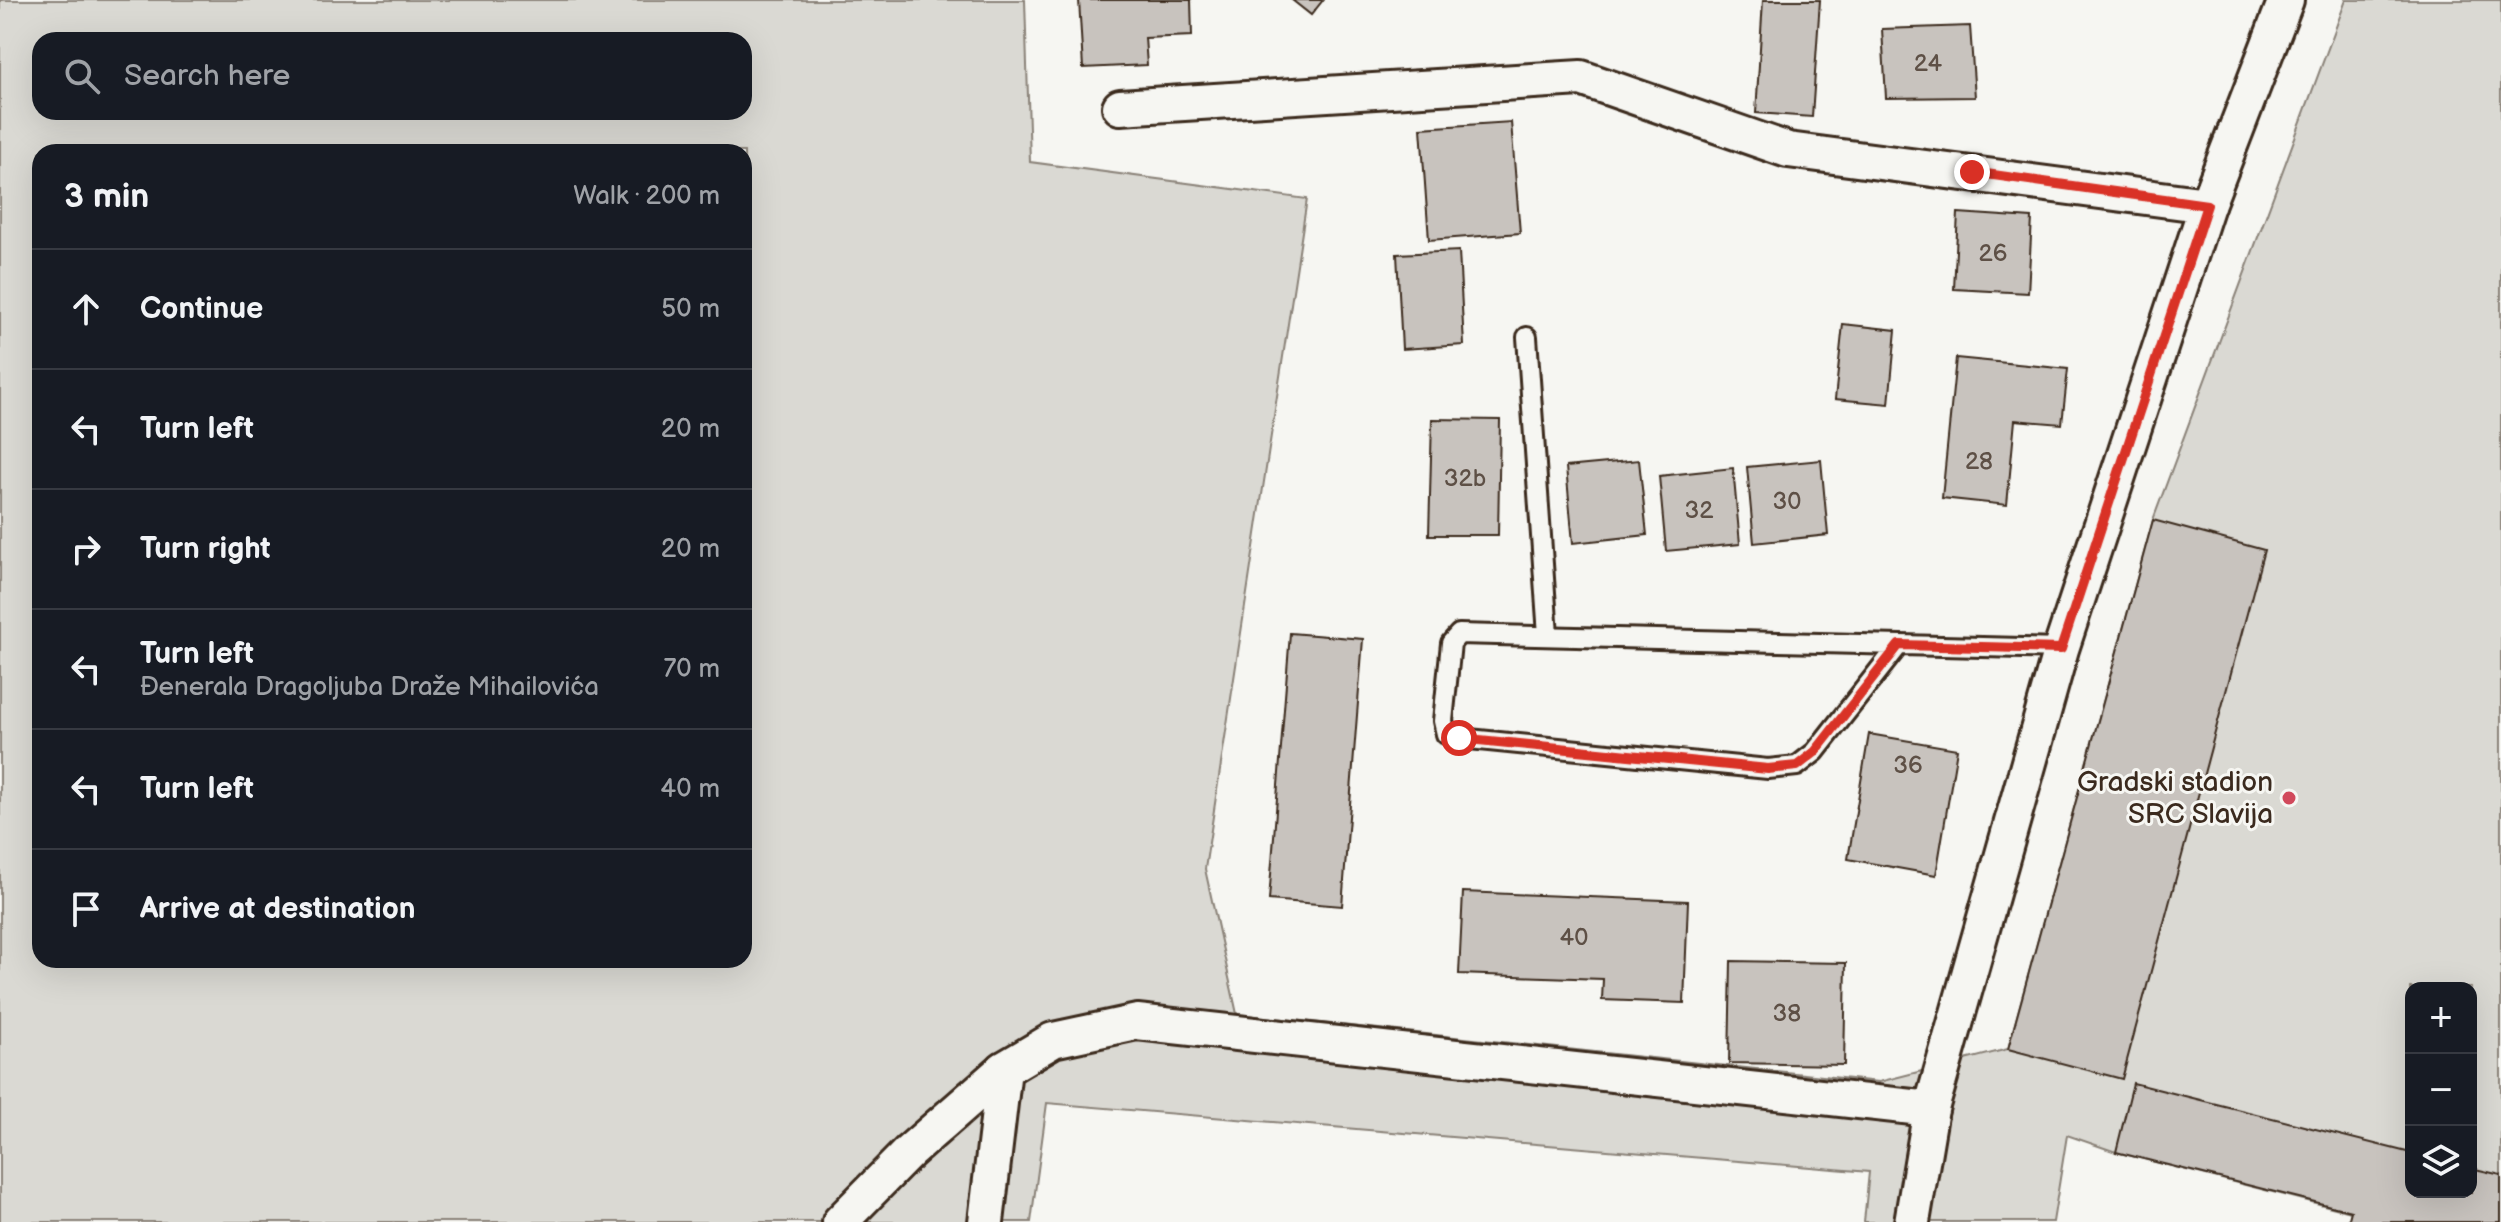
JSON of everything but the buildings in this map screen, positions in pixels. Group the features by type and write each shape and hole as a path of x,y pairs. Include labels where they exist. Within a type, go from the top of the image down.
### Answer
{"street":[{"path":"1912,1222 1931,1109 2061,649 2207,205 2286,0"},
{"path":"1120,107 1581,78 1788,150 2207,205"},
{"path":"840,1222 909,1152 1004,1069 1053,1040 1137,1022 1931,1109"},
{"path":"986,1222 1004,1069"}],"lane":[{"path":"1527,337 1548,635"},
{"path":"1899,645 1815,752 1797,766 1752,768 1459,738 1446,734 1443,721 1451,643 1459,634 2061,649"}],"shaded area":[{"path":"0,0 1025,0 1030,162 1307,199 1205,869 1237,1014 1879,1082 2008,1049 2153,520 2346,0 2501,0 2501,1222 2351,1212 2116,1152 2067,1135 2053,1222 1864,1222 1869,1172 1047,1103 1031,1222 0,1222"}],"place":[{"name":"Gradski stadion SRC Slavija","path":"2289,798"}],"route":[{"path":"1459,738 1768,769 1797,766 1815,752 1899,645 2061,649 2207,205 1972,172"}]}
